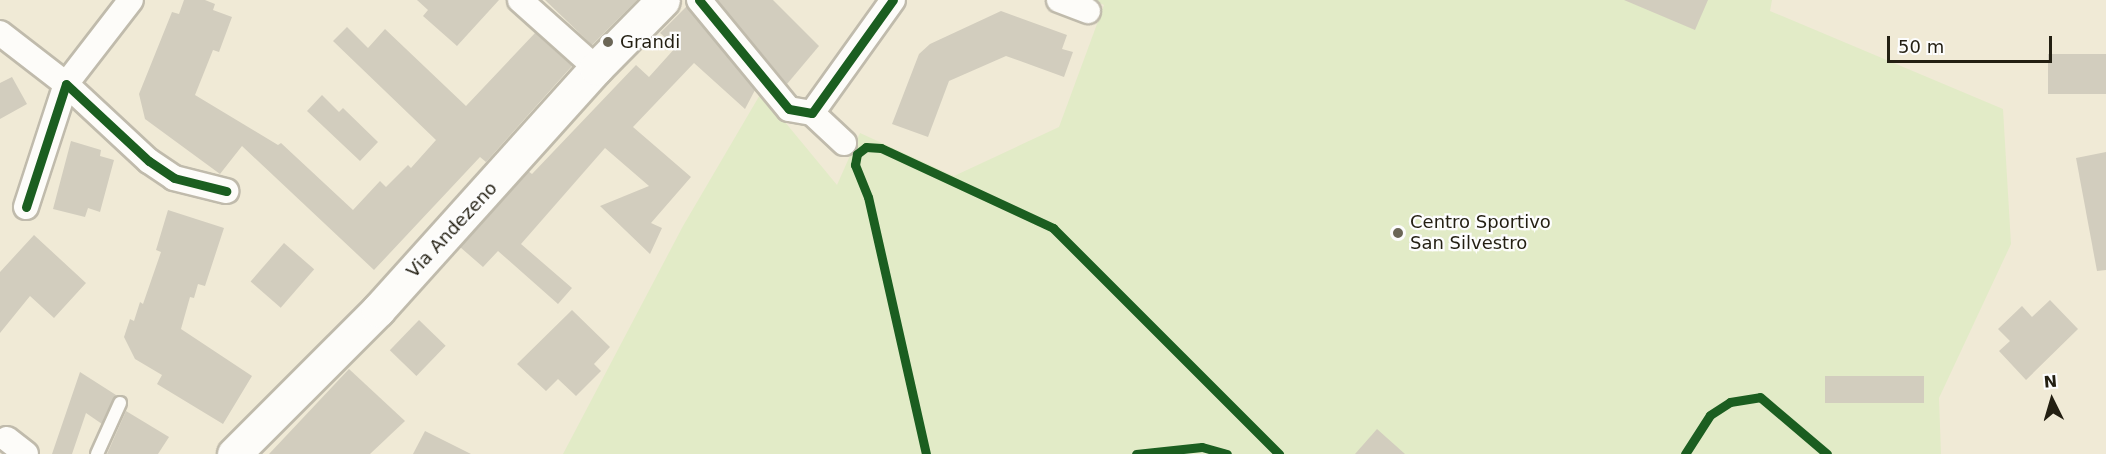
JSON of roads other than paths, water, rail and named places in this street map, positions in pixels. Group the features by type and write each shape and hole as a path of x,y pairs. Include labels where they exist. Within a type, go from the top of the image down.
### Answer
{"main road":[{"name":"Via Andezeno","path":"234,454 378,310 596,68 663,0"}],"street":[{"path":"26,207 66,84 131,0"},
{"path":"520,0 596,68"},
{"path":"699,0 789,109 812,113 843,143"},
{"path":"812,113 893,0"},
{"path":"1059,0 1088,11"},
{"path":"0,33 66,84 157,167 174,178 226,191"}],"lane":[{"path":"97,454 120,403"}],"place":[{"name":"Grandi","path":"608,42"},
{"name":"Centro Sportivo San Silvestro","path":"1398,233"}]}
